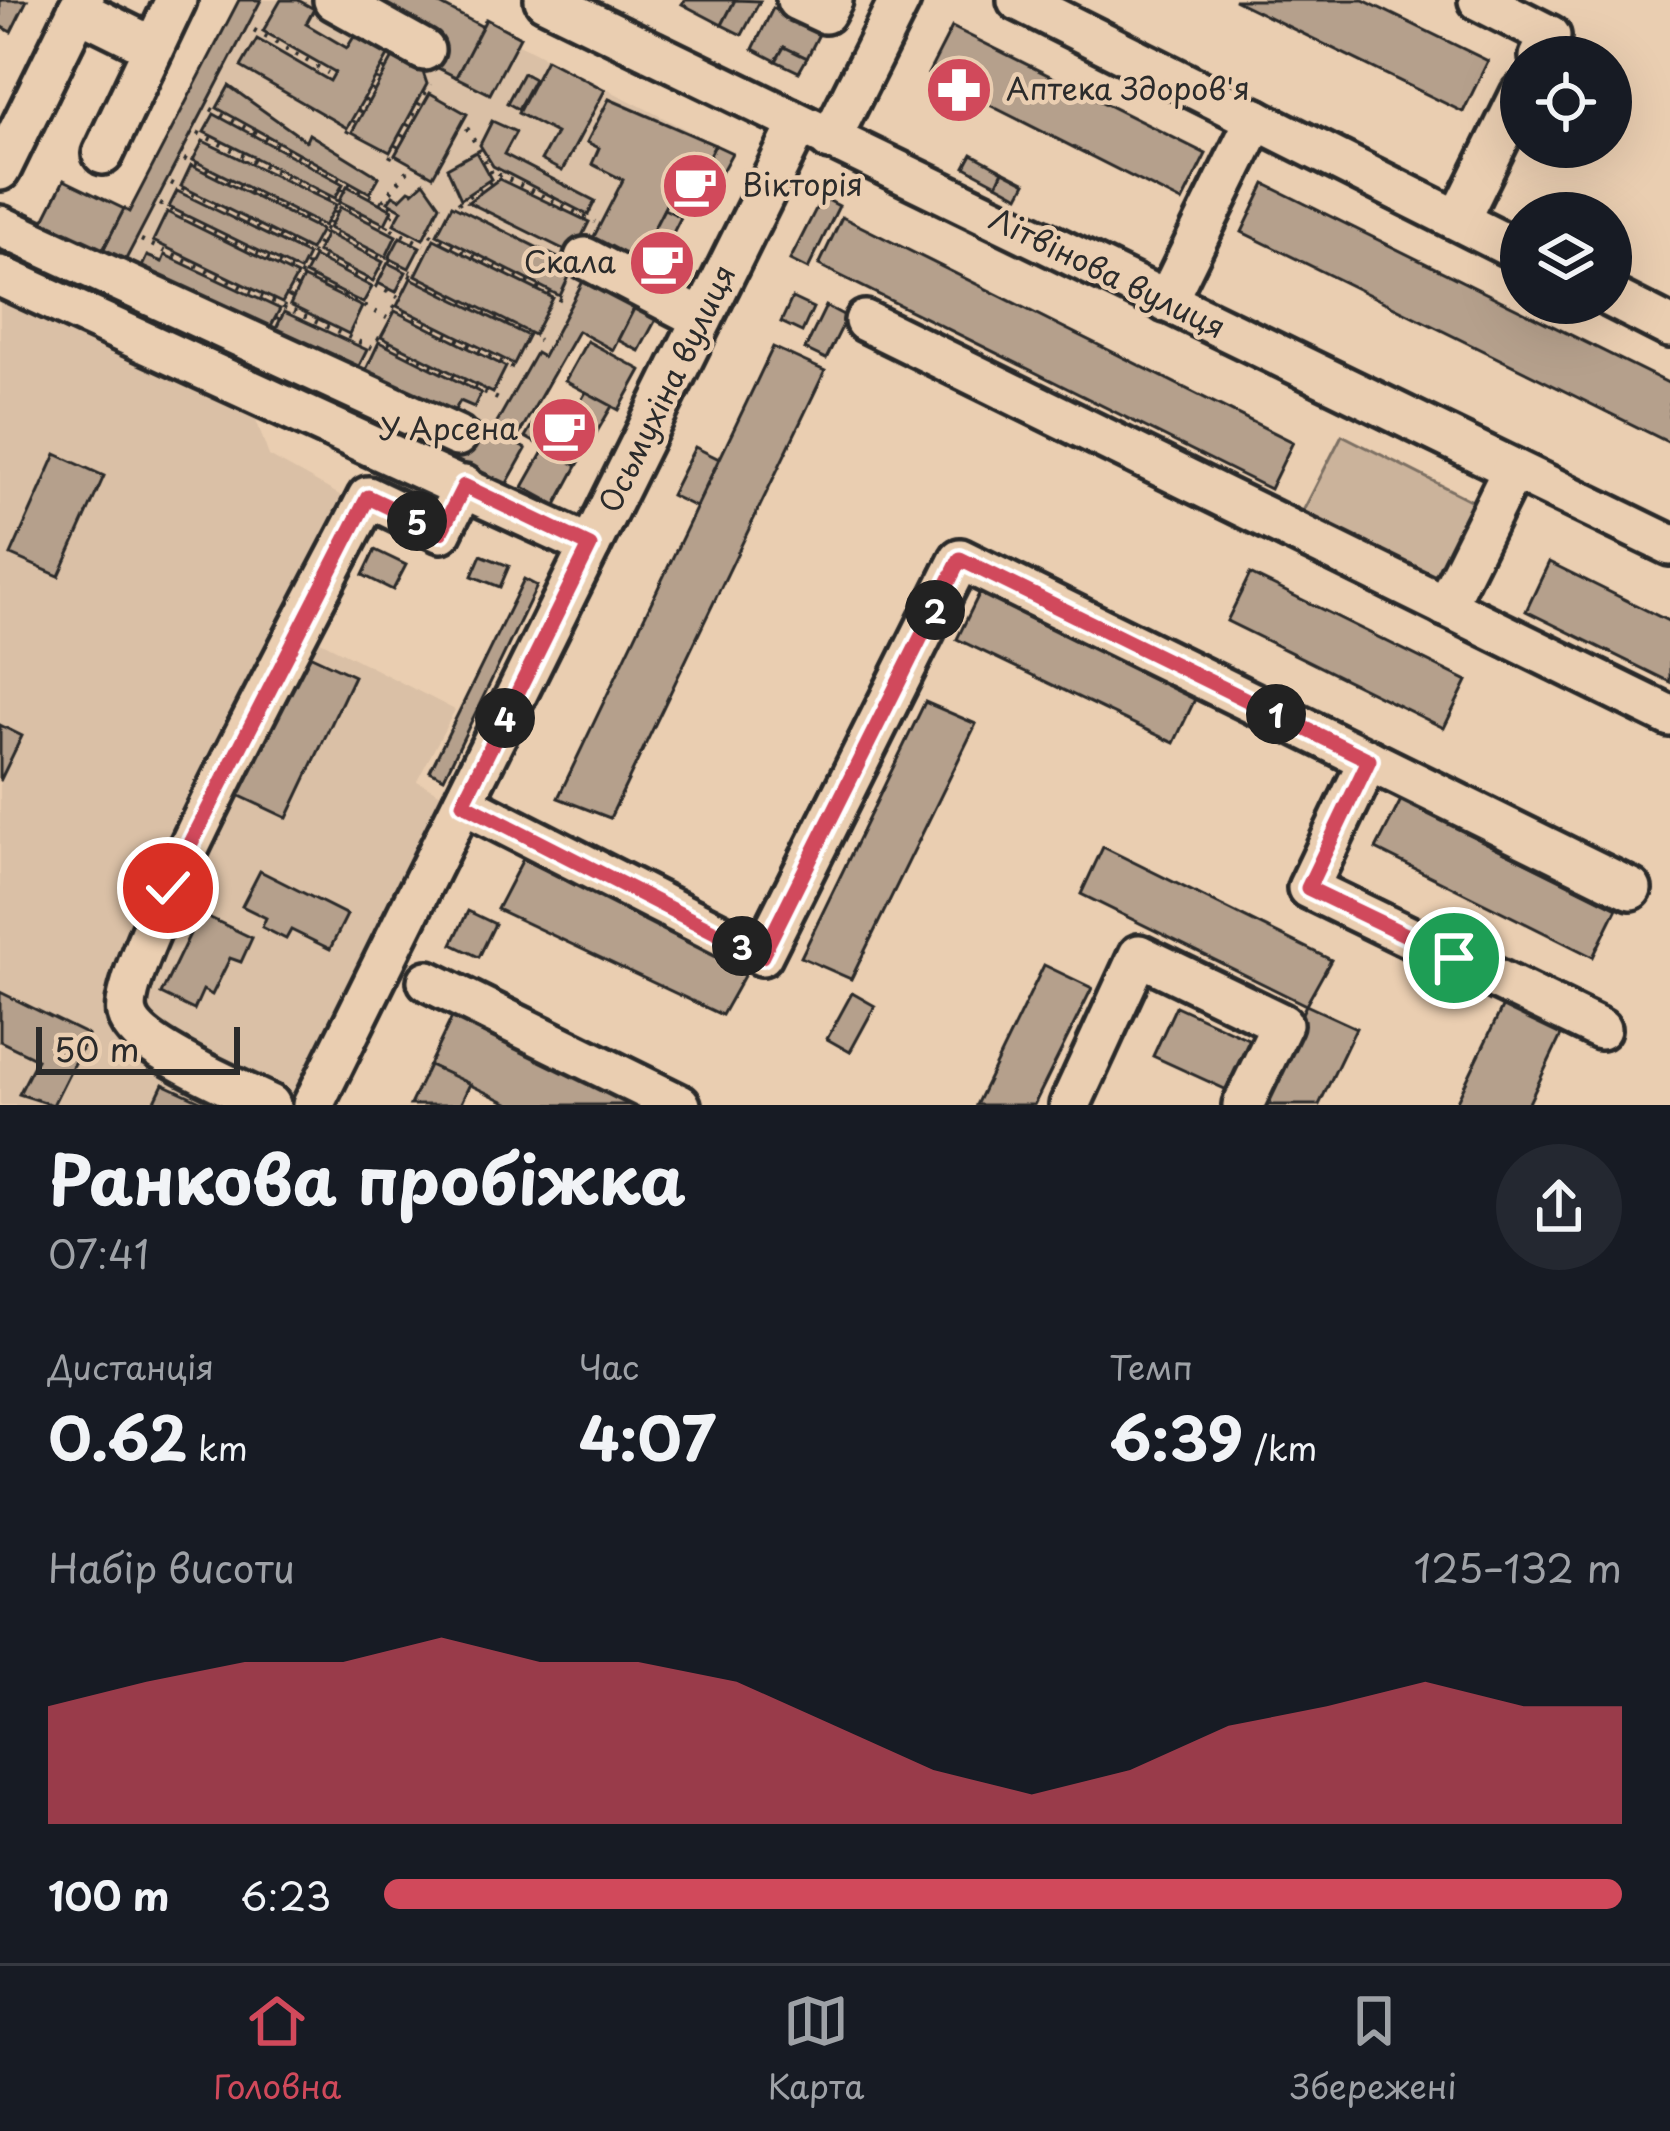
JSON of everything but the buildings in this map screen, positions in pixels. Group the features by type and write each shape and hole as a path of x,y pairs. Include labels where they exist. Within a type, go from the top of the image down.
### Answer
{"street":[{"path":"103,154 176,0"},
{"path":"334,0 419,56"},
{"name":"Літвінова вулиця","path":"545,0 1670,545"},
{"path":"797,0 825,14 832,0"},
{"name":"Осьмухіна вулиця","path":"329,1100 463,803 703,319 814,132 900,0"},
{"path":"1018,0 1500,241"},
{"path":"1479,0 1550,36"},
{"path":"0,170 81,5 153,47"},
{"path":"1166,302 1256,119"},
{"path":"1459,220 1500,137"},
{"path":"0,226 263,347 477,415 451,479 441,532 368,497 168,888 128,987 127,1016 142,1039 270,1105"},
{"path":"590,240 703,319"},
{"path":"0,276 262,400 451,479 590,546"},
{"path":"1632,308 1670,327"},
{"path":"865,321 1670,716"},
{"path":"1445,606 1514,469"},
{"path":"463,803 762,956 960,559 1631,889"},
{"path":"1369,760 1308,888 1600,1029"},
{"path":"1070,1105 1139,956 1282,1024 1243,1105"},
{"path":"428,981 680,1105"}],"path":[{"path":"254,30 328,74"},
{"path":"346,134 419,56"},
{"path":"390,158 419,56"},
{"path":"211,109 395,209 386,226"},
{"path":"467,128 495,179"},
{"path":"198,133 424,245"},
{"path":"184,159 538,340"},
{"path":"382,202 409,169"},
{"path":"458,203 500,175 590,240"},
{"path":"263,347 326,230 346,182"},
{"path":"171,183 398,297"},
{"path":"160,204 387,318"},
{"path":"430,234 563,301"},
{"path":"140,240 372,348"},
{"path":"393,307 519,370"},
{"path":"376,338 477,415"}],"shaded area":[{"path":"239,0 433,0 732,153 702,213 670,198 650,236 690,256 673,290 627,269 591,338 577,332 514,442 526,449 501,494 269,385 254,414 269,456 354,503 293,627 455,710 417,781 443,795 289,1105 0,1105 0,261 26,212 44,220 64,180 124,209 130,207"},
{"path":"1342,435 1474,502 1435,581 1302,513"}],"place":[{"name":"Аптека Здоров'я","path":"959,90"},
{"name":"Вікторія","path":"695,186"},
{"name":"Скала","path":"662,263"},
{"name":"У Арсена","path":"564,430"}],"route":[{"path":"168,888 368,497 441,532 464,486 590,546 463,803 762,956 960,559 1369,760 1308,888 1454,958"}]}
